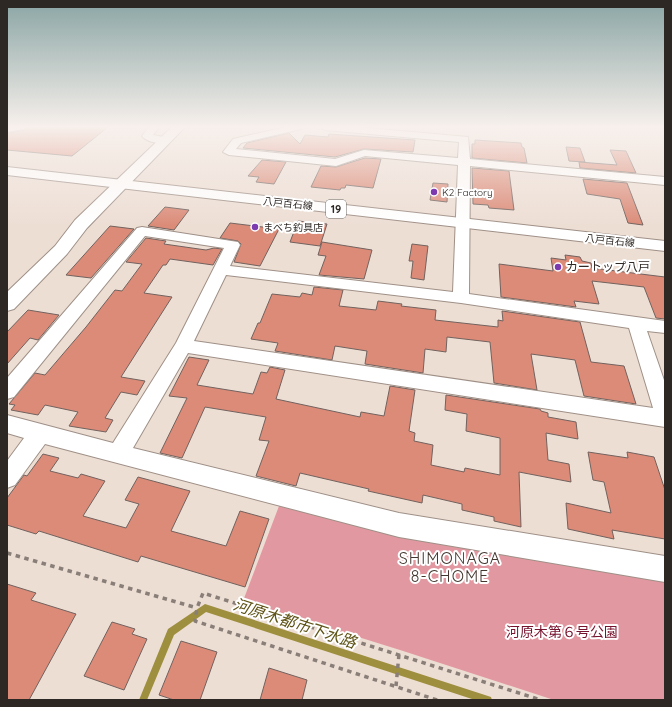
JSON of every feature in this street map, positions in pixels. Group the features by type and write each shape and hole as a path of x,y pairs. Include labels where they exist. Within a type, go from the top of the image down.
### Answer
{"main road":[{"path":"7,304 61,250 81,224 146,160"},
{"name":"八戸百石線","path":"7,162 127,180 464,218 665,246"},
{"name":"八戸百石線","path":"7,171 127,180"},
{"path":"7,288 47,250 108,199"},
{"name":"八戸百石線","path":"464,218 665,235"}],"street":[{"path":"307,160 336,163 344,160"},
{"path":"442,160 665,181"},
{"path":"461,298 464,218 464,162"},
{"path":"7,391 142,230 233,245 183,346 118,453"},
{"path":"220,270 461,298 665,326"},
{"path":"636,323 665,414"},
{"path":"183,346 665,418"},
{"path":"7,424 40,434 399,525 665,569"},
{"path":"7,478 40,434"}],"path":[{"path":"7,553 197,608"},
{"path":"437,700 195,621 197,608 203,594 399,654 541,700"},
{"path":"396,686 399,654"}],"green space":[{"name":"河原木第６号公園","path":"279,506 410,538 665,581 665,700 554,700 243,601"}],"building":[{"path":"262,160 286,162 274,184 256,182 259,177 248,176"},
{"path":"359,160 381,160 373,188 346,185 345,188 341,188 340,190 311,187 321,166 336,167"},
{"path":"494,160 526,160 527,163"},
{"path":"584,160 585,162 569,161"},
{"path":"615,160 630,160 636,173 580,168 579,162 617,165"},
{"path":"472,168 509,171 514,210 489,208 488,205 473,204"},
{"path":"583,179 627,183 643,225 628,223 620,199 587,194"},
{"path":"433,183 448,184 447,202 430,200"},
{"path":"165,207 189,210 174,230 148,226"},
{"path":"298,221 327,224 320,246 290,242"},
{"path":"230,223 279,229 260,266 234,262 241,244 238,241 220,238"},
{"path":"110,226 134,229 91,278 66,275"},
{"path":"146,238 166,241 164,244 206,250 214,248 222,249 213,265 170,259 166,265 163,265 144,293 172,297 121,377 145,381 137,395 121,392 105,418 113,420 106,432 69,426 78,412 45,405 38,415 11,410 15,405 9,404 35,373 45,375 115,290 122,291 142,264 126,262"},
{"path":"322,242 372,250 364,279 319,275 326,256 318,255"},
{"path":"412,244 428,246 424,280 411,278 413,261 409,261"},
{"path":"565,255 580,257 582,261 591,263 592,268 665,277 665,319 656,318 644,287 592,281 599,304 574,301 576,307 501,297 499,264 553,271 551,258 566,260"},
{"path":"314,287 343,290 339,306 376,310 378,301 402,304 401,306 436,310 435,320 498,327 498,320 503,321 502,311 580,322 591,362 624,366 636,404 584,396 575,360 531,354 537,390 494,383 490,342 447,337 446,352 425,349 423,373 365,364 367,351 335,346 332,360 275,351 278,343 251,339 258,323 260,323 272,294 300,297 302,293 312,295"},
{"path":"28,310 59,315 38,340 30,338 7,364 7,332"},
{"path":"189,357 209,360 197,385 253,394 261,372 267,373 270,367 285,370 276,399 360,417 361,412 384,416 390,386 415,390 409,431 415,433 414,441 433,445 431,465 464,472 465,468 500,475 500,438 466,431 467,414 445,410 446,395 540,409 541,411 548,413 548,417 576,422 578,439 546,433 548,460 569,464 571,482 519,472 521,527 494,521 494,517 462,510 462,504 423,495 422,503 368,491 369,489 300,473 296,486 256,476 269,441 259,440 266,417 205,407 182,458 160,453 187,398 169,396"},
{"path":"588,452 628,458 627,452 654,457 665,490 665,539 612,530 614,539 568,529 566,503 611,513 604,482 593,480"},
{"path":"43,454 59,458 50,471 78,478 81,474 105,481 83,516 126,528 139,504 125,500 138,477 190,491 171,531 226,546 240,511 269,519 245,587 141,556 138,562 39,531 36,534 7,525 7,498 24,475 27,476"},
{"path":"7,584 36,593 31,600 76,614 29,700 7,700"},
{"path":"112,622 135,629 132,634 147,639 124,690 84,676"},
{"path":"181,641 217,652 200,700 174,700 159,695"},
{"path":"269,668 307,680 302,700 260,700"}],"waterway":[{"name":"河原木都市下水路","path":"143,700 171,632 205,608 488,700"}],"place":[{"name":"K2 Factory","path":"434,192"},
{"name":"まべち釣具店","path":"255,227"},
{"name":"カートップ八戸","path":"558,267"}],"district":[{"name":"SHIMONAGA 8-CHOME","path":"450,567"}]}
